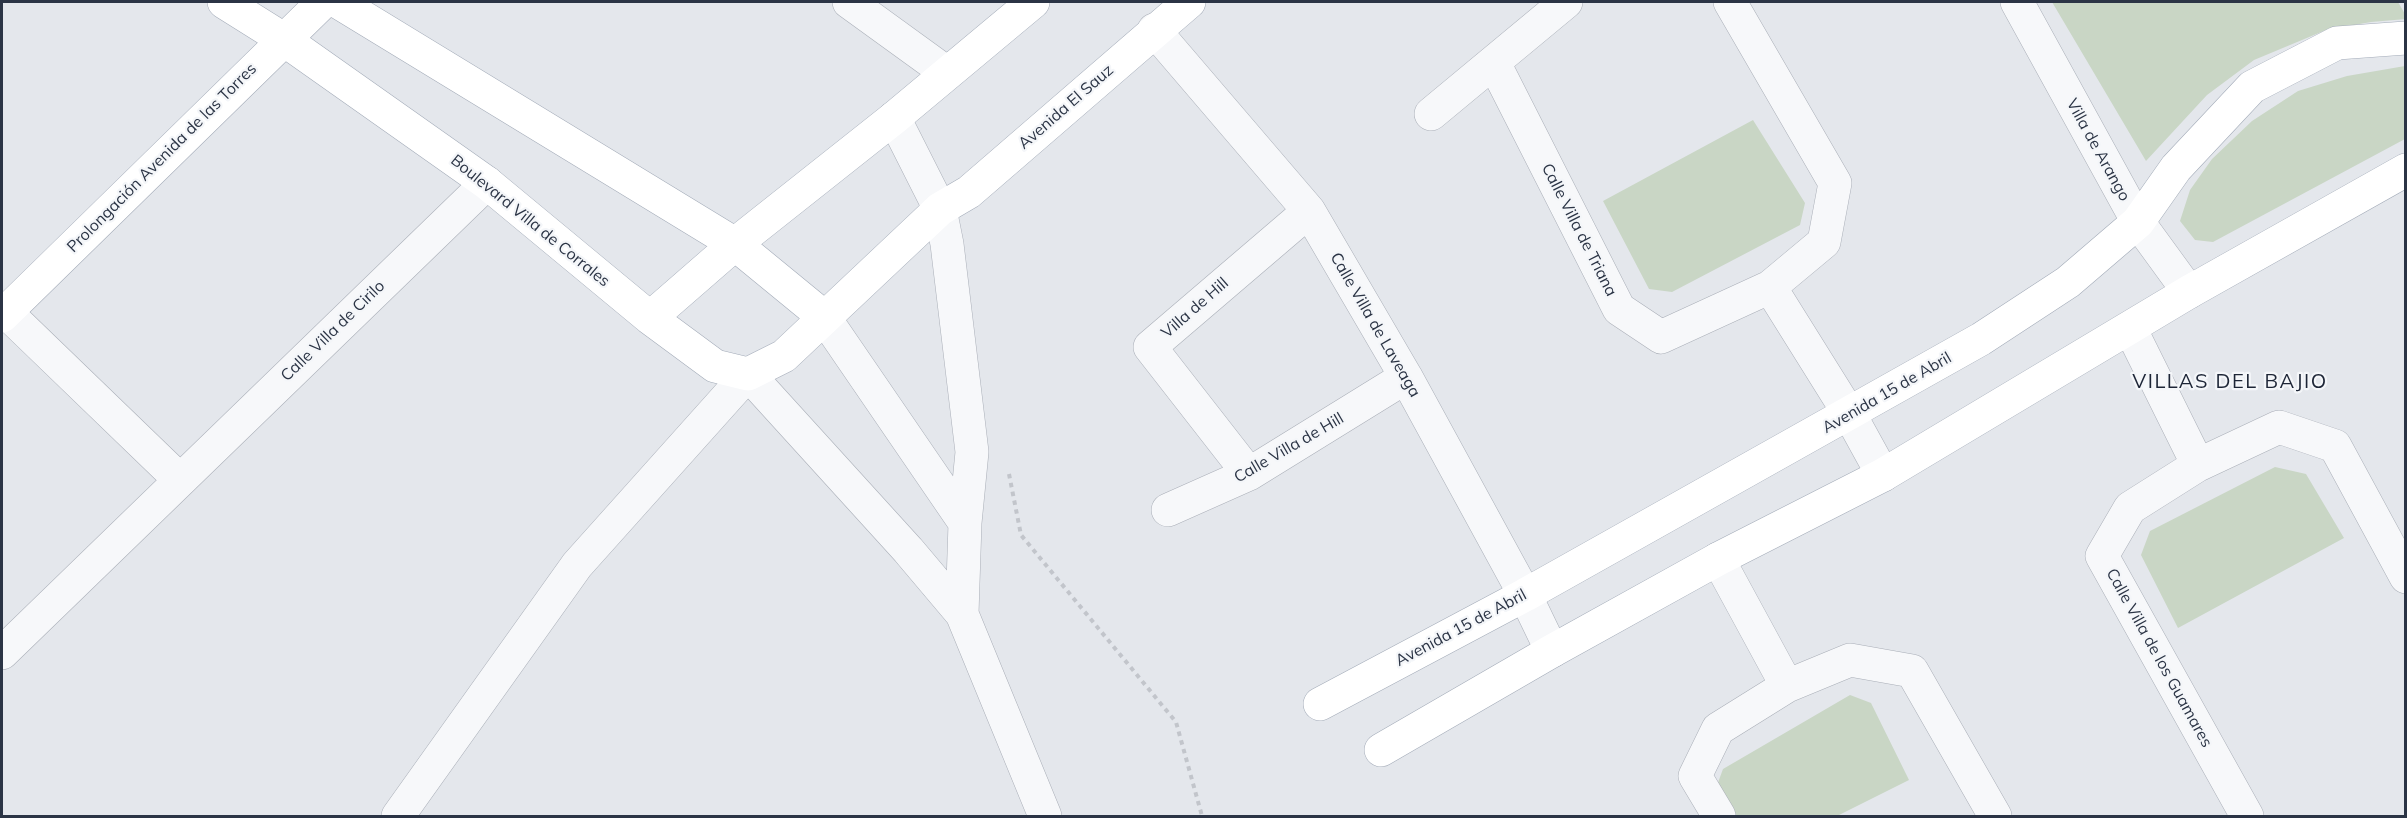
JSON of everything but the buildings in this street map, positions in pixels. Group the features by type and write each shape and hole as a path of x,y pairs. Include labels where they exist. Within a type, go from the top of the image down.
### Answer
{"main road":[{"name":"Boulevard Villa de Corrales","path":"224,2 283,39 487,183 650,318 715,366 748,374"},
{"name":"Prolongación Avenida de las Torres","path":"4,314 323,2"},
{"path":"338,2 735,244 824,317"},
{"path":"650,318 735,244 894,118 1033,2"},
{"name":"Avenida El Sauz","path":"748,374 784,356 940,209 969,192 1189,2"},
{"name":"Avenida 15 de Abril","path":"1320,704 1525,595 1850,415 1981,339 2068,282 2138,222 2176,168 2252,87 2337,43 2406,38"},
{"path":"1381,750 1552,651 1718,559 1883,474 2189,292 2406,170"}],"street":[{"path":"849,2 946,73"},
{"path":"1431,114 1566,2"},
{"name":"Calle Villa de Triana","path":"1494,63 1619,309 1662,337 1770,287 1824,242 1835,183 1730,2"},
{"name":"Villa de Arango","path":"2017,2 2138,222 2189,292"},
{"name":"Calle Villa de Laveaga","path":"1154,30 1309,211 1406,377 1525,595 1552,651"},
{"path":"894,118 940,209 947,244 972,452 965,523 962,614"},
{"name":"Calle Villa de Cirilo","path":"2,653 487,183"},
{"name":"Villa de Hill","path":"1249,474 1150,347 1309,211"},
{"path":"1770,287 1850,415 1883,474"},
{"path":"4,314 180,480"},
{"path":"824,317 965,523"},
{"path":"2130,327 2198,465"},
{"path":"398,816 577,566 748,374 908,550 962,614 1045,816"},
{"name":"Calle Villa de Hill","path":"1168,510 1249,474 1406,377"},
{"name":"Calle Villa de los Guamares","path":"2247,816 2102,556 2130,508 2198,465 2279,427 2335,446 2406,577"},
{"path":"1718,559 1787,686"},
{"path":"1719,816 1695,776 1718,729 1787,686 1850,660 1912,671 1995,816"}],"path":[{"path":"1008,465 1021,535 1176,722 1202,816"}],"green space":[{"path":"2052,2 2398,2 2406,19 2326,30 2254,60 2207,95 2146,161"},
{"path":"2405,66 2405,139 2213,242 2195,240 2180,221 2190,190 2212,159 2252,121 2298,91 2347,76"},
{"path":"1753,120 1805,203 1800,225 1672,292 1649,289 1603,201"},
{"path":"2275,467 2306,474 2344,538 2178,628 2141,555 2150,531"},
{"path":"1850,695 1871,703 1909,780 1837,816 1733,816 1716,788 1723,769"}],"district":[{"name":"VILLAS DEL BAJIO","path":"2230,382"}]}
